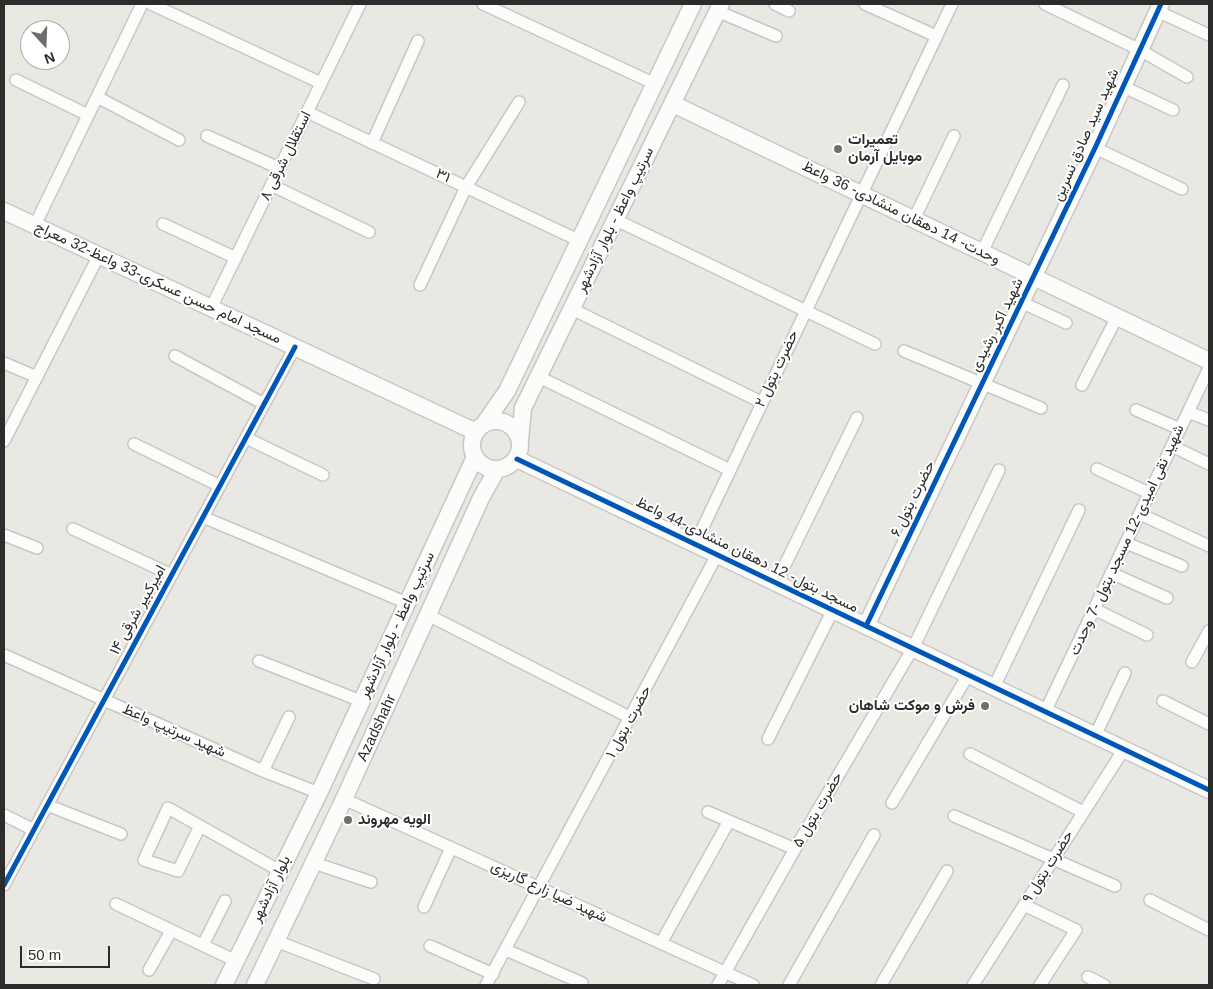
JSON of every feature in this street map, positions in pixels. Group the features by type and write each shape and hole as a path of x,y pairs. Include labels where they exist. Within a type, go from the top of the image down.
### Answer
{"street":[{"path":"35,225 142,4"},
{"path":"151,4 322,83"},
{"name":"استقلال شرقی ۸","path":"211,308 360,4"},
{"path":"483,4 654,83"},
{"name":"سرتیپ واعظ - بلوار آزادشهر","path":"480,428 507,391 693,4"},
{"path":"775,4 790,11"},
{"path":"866,4 936,36"},
{"name":"حضرت بتول ۲","path":"694,544 952,4"},
{"path":"1045,4 1138,50 1187,78"},
{"path":"1159,7 1209,35"},
{"name":"شهید سید صادق نسرین","path":"1033,276 1095,148 1159,7"},
{"path":"719,8 776,36"},
{"name":"سرتیپ واعظ - بلوار آزادشهر","path":"520,440 523,408 540,377 614,219 673,104 719,8"},
{"path":"372,143 418,41"},
{"path":"16,80 88,115"},
{"path":"982,252 1063,85"},
{"path":"1122,86 1173,110"},
{"path":"97,97 179,140"},
{"path":"420,285 466,187 519,102"},
{"name":"وحدت- 14 دهقان منشادی- 36 واعظ","path":"673,104 1209,360"},
{"name":"۳۱","path":"307,112 578,240"},
{"path":"207,136 280,168"},
{"path":"914,219 954,136"},
{"path":"1095,148 1182,189"},
{"path":"272,185 370,232"},
{"name":"مسجد امام حسن عسکری-33 واعظ-32 معراج","path":"4,211 295,347 480,428"},
{"path":"614,219 875,344"},
{"path":"164,224 236,258"},
{"path":"4,441 99,255"},
{"name":"شهید اکبر رشیدی","path":"982,383 1033,276"},
{"path":"1021,302 1066,323"},
{"path":"572,309 761,402"},
{"path":"1082,385 1117,316"},
{"name":"۱۴ امیرکبیر شرقی","path":"4,885 295,347"},
{"path":"904,351 1041,408"},
{"path":"175,356 264,404"},
{"path":"4,363 37,376"},
{"name":"شهید نقی امیدی-12 مسجد بتول -7 وحدت","path":"1045,712 1209,368"},
{"path":"540,377 730,470"},
{"name":"حضرت بتول ۶","path":"866,626 982,383"},
{"path":"1136,410 1180,429"},
{"path":"1188,412 1209,420"},
{"path":"776,583 857,418"},
{"path":"491,421 506,422 518,432 520,440 520,452 517,459 511,464 497,469 484,466 475,457 472,444 480,428 491,421"},
{"path":"246,438 323,475"},
{"path":"134,444 220,486"},
{"path":"1172,446 1209,464"},
{"name":"سرتیپ واعظ - بلوار آزادشهر","path":"319,793 475,457"},
{"name":"مسجد بتول- 12 دهقان منشادی-44 واعظ","path":"517,459 1209,790"},
{"name":"Azadshahr","path":"255,985 344,799 481,498 497,469"},
{"path":"1097,469 1149,493"},
{"name":"حضرت بتول ۵","path":"718,985 913,648 999,470"},
{"path":"994,687 1079,510"},
{"path":"1140,514 1209,546"},
{"path":"203,516 407,603"},
{"path":"73,529 172,575"},
{"path":"4,535 36,548"},
{"path":"1126,542 1182,566"},
{"name":"حضرت بتول ۱","path":"486,985 540,888 717,555"},
{"path":"1111,573 1167,598"},
{"path":"1094,609 1147,635"},
{"path":"768,739 833,610"},
{"path":"428,615 631,718"},
{"path":"1192,662 1209,632"},
{"name":"شهید سرتیپ واعظ","path":"4,655 263,771 319,793"},
{"path":"260,661 361,701"},
{"path":"1095,736 1125,673"},
{"path":"892,803 968,675"},
{"path":"1163,701 1209,724"},
{"path":"263,771 289,717"},
{"name":"حضرت بتول ۹","path":"973,985 1124,749"},
{"path":"970,754 1083,812"},
{"name":"بلوار آزادشهر","path":"224,985 319,793"},
{"name":"شهید ضیا زارع گاریزی","path":"344,799 753,985"},
{"path":"47,805 121,834"},
{"path":"200,826 178,871 144,860 168,808 200,826 280,871"},
{"path":"708,812 795,849"},
{"path":"4,815 34,830"},
{"path":"954,816 1115,886"},
{"path":"661,943 729,821"},
{"path":"788,985 874,835"},
{"path":"424,907 451,848"},
{"path":"314,862 371,882"},
{"path":"881,985 947,871"},
{"path":"1150,900 1209,930"},
{"path":"203,945 225,901"},
{"path":"116,904 236,961"},
{"path":"1024,905 1076,930 1040,985"},
{"path":"149,970 171,931"},
{"path":"276,941 374,980"},
{"path":"430,946 493,974"},
{"path":"506,950 582,984"},
{"path":"1088,978 1104,985"}],"cycle path":[{"path":"866,626 1095,148 1161,4"},
{"path":"4,885 295,347"},
{"path":"517,459 1209,790"}],"place":[{"name":"تعمیرات موبایل آرمان","path":"838,149"},
{"name":"فرش و موکت شاهان","path":"985,706"},
{"name":"الویه مهروند","path":"348,820"}]}
